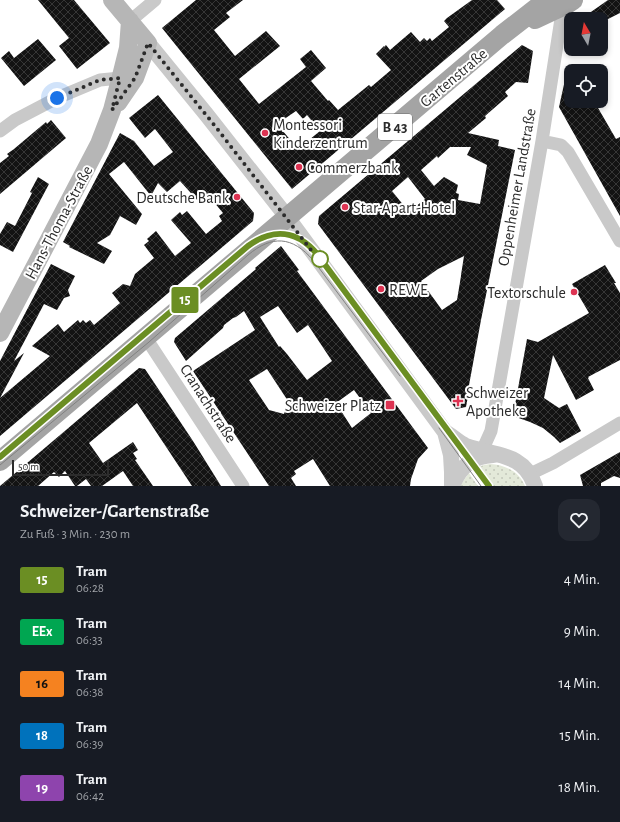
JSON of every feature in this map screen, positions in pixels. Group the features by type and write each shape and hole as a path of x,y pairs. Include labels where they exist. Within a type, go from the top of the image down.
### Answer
{"main road":[{"path":"112,0 148,43"},
{"name":"Gartenstraße","path":"0,461 502,35 547,0"},
{"name":"Gartenstraße","path":"502,35 570,1"},
{"name":"Hans-Thoma-Straße","path":"0,333 99,144 112,110 122,72 128,48 130,21"},
{"name":"Hans-Thoma-Straße","path":"112,110 135,78 148,43"}],"street":[{"path":"130,21 155,0"},
{"name":"Oppenheimer Landstraße","path":"482,451 491,431 542,141 561,19 570,1"},
{"path":"148,43 206,114 287,218 445,432 464,445 501,456"},
{"path":"0,131 20,117 57,98 100,80 120,78"},
{"path":"542,141 561,145 568,152 616,227 620,241"},
{"name":"Cranachstraße","path":"146,338 243,486"},
{"path":"452,486 460,471 471,461 482,456 507,456 514,459 520,463 532,480 553,463 620,423"},
{"path":"445,432 451,455 452,486"}],"green space":[{"path":"490,464 506,467 511,470 519,476 525,486 492,486 478,467"},
{"path":"469,473 478,486 460,486 464,480"}],"building":[{"path":"38,0 74,0 110,43 77,69 59,46 69,38"},
{"path":"196,0 243,0 226,13 230,17 214,30 235,56 266,31 280,46 239,79 259,104 306,67 300,59 311,50 326,68 311,81 338,110 369,85 371,87 391,70 376,54 384,46 386,45 390,50 411,32 420,42 424,38 427,41 430,38 432,41 449,27 444,21 472,0 497,0 505,9 292,189 162,28","holes":["296,111 303,119 307,115 320,131 298,149 277,124"]},
{"path":"608,0 620,0 620,13 608,19 608,12 591,12"},
{"path":"38,39 56,60 24,86 1,58 9,51 14,58"},
{"path":"522,45 533,51 528,83 516,82 505,92 508,96 485,116 486,118 468,133 499,140 498,146 515,150 481,320 466,407 456,409 318,224 319,216","holes":["450,147 471,147 467,155 487,165 480,204 458,200 459,194 456,193 458,185 444,177 434,186 421,170","408,177 425,199 409,212 392,191","464,256 457,300 442,310 421,281 438,269"]},
{"path":"564,84 564,108 598,108 616,139 620,137 620,216 559,107"},
{"path":"158,95 254,213 253,221 0,436 0,398 50,356 32,346 58,324 64,332 78,320 80,323 83,320 86,323 90,320 94,325 120,303 112,293 123,284 130,286 135,274 154,258 144,245 149,241 147,239 156,231 175,256 191,243 171,220 180,212 182,215 187,211 206,234 222,221 219,216 223,213 208,195 199,202 180,181 167,192 158,183 151,196 124,162 109,174 142,214 136,225 120,216 110,235 97,243 112,251 104,264 69,247 70,246 63,242 120,133 134,141 154,166 173,152 155,129 145,138 129,118"},
{"path":"51,120 66,138 0,194 0,163 9,156 7,154 46,122 47,124"},
{"path":"38,177 49,184 13,252 0,245 0,234 7,222 15,226 32,193 30,192"},
{"path":"281,246 299,270 297,271 428,448 418,459 410,486 330,486 313,459 294,471 296,474 291,478 296,486 269,486 193,371 255,330 244,311 224,325 223,328 186,361 174,342 175,338 256,269 255,268","holes":["278,306 297,333 308,325 332,361 307,380 287,354 280,346 279,347 260,317","267,369 288,401 284,414 269,410 249,380","354,390 371,413 352,428 336,403"]},
{"path":"51,264 75,276 68,290 70,296 64,298 57,310 44,304 14,361 24,353 0,398 0,361"},
{"path":"605,265 620,293 620,360 588,377 594,390 576,400 553,355 544,398 559,408 567,404 581,431 560,443 543,428 513,416 527,339 538,342 589,313 572,284"},
{"path":"139,368 145,369 221,486 192,486 137,403 89,443 103,463 133,442 138,450 133,453 137,459 135,460 153,486 133,486 123,471 102,486 91,486 86,479 75,486 65,471 59,477 54,472 38,486 0,486"},
{"path":"620,452 620,478 614,476 601,483 601,486 583,486 580,475"}],"tram line":[{"name":"15","path":"0,457 248,246 263,237 277,234 288,234 306,243 317,254 489,486"},
{"path":"0,457 248,246 267,236 284,234 301,240 317,254 489,486"},
{"path":"0,465 149,342 248,255 257,248 274,241 282,241 297,246 313,260 400,376"},
{"path":"439,428 481,486"}],"place":[{"name":"Montessori Kinderzentrum","path":"265,133"},
{"name":"Commerzbank","path":"299,167"},
{"name":"Deutsche Bank","path":"237,197"},
{"name":"Star-Apart-Hotel","path":"345,207"},
{"name":"REWE","path":"381,289"},
{"name":"Textorschule","path":"574,292"},
{"name":"Schweizer Apotheke","path":"458,401"},
{"name":"Schweizer Platz","path":"390,405"}],"route":[{"path":"57,98 100,80 120,78 112,110 135,78 148,43 215,126 318,259 320,259"}]}
